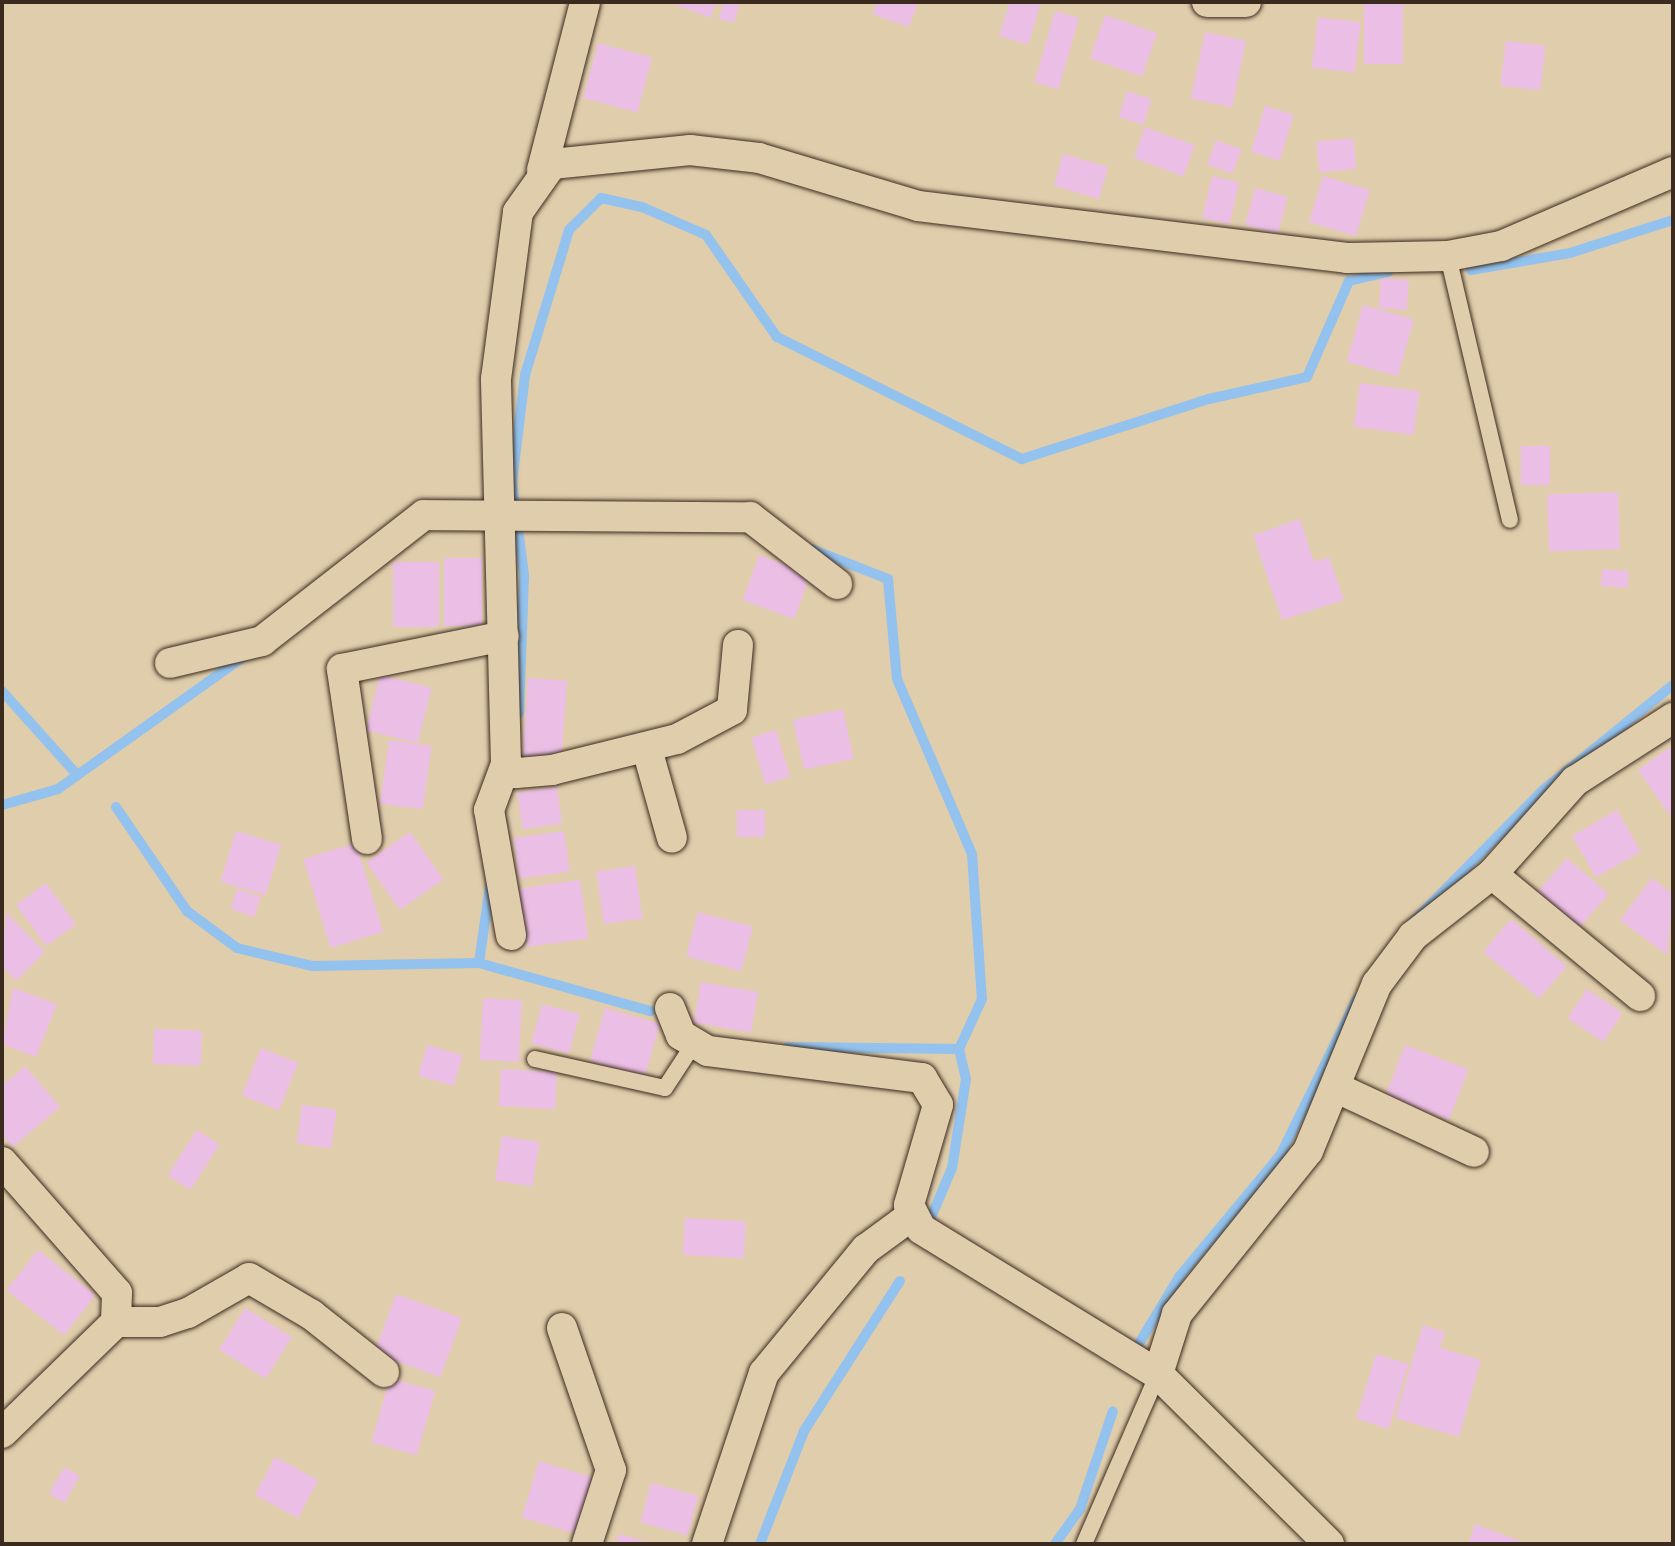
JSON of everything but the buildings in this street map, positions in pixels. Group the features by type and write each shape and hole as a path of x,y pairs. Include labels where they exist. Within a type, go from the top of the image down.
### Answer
{"street":[{"path":"511,935 489,810 506,764 504,636 496,512 496,379 508,257 518,212 542,170 585,2"},
{"path":"1207,2 1246,2"},
{"path":"542,170 564,160 690,150 759,158 918,206 1046,224 1347,258 1448,256 1501,246 1673,172"},
{"path":"170,663 262,641 424,515 496,512 750,517 837,584"},
{"path":"367,839 342,669 504,636"},
{"path":"506,764 529,773 647,749 732,710 738,645"},
{"path":"1158,1374 1177,1314 1308,1151 1386,972 1413,936 1492,874 1575,781 1673,718"},
{"path":"647,749 672,838"},
{"path":"1492,874 1640,996"},
{"path":"670,1008 693,1045 922,1078 938,1105 911,1216 866,1249 764,1373 707,1544"},
{"path":"1337,1088 1474,1152"},
{"path":"2,1162 117,1293 116,1322"},
{"path":"911,1216 921,1229 1158,1374 1329,1544"},
{"path":"2,1433 116,1322 188,1313 249,1278 312,1315 384,1372"},
{"path":"562,1328 611,1470 587,1544"}],"lane":[{"path":"1448,256 1510,520"},
{"path":"535,1059 665,1088 693,1045"},
{"path":"1084,1544 1158,1374"}],"waterway":[{"path":"519,713 524,575 512,483 525,375 569,230 601,198 642,207 706,235 777,337 1022,459 1209,399 1307,377 1349,281 1388,272"},
{"path":"1471,270 1570,253 1673,220"},
{"path":"811,549 888,579 897,679 972,854 982,999 959,1049"},
{"path":"2,805 58,789 243,657"},
{"path":"1411,924 1542,791 1673,685"},
{"path":"2,691 73,770"},
{"path":"116,807 187,911 237,948 312,966 479,963 650,1011"},
{"path":"479,963 490,886"},
{"path":"1132,1355 1179,1277 1281,1154 1357,999"},
{"path":"788,1047 959,1049 966,1079 952,1168 927,1227"},
{"path":"760,1544 804,1431 900,1281"},
{"path":"1055,1544 1080,1509 1113,1411"}]}
